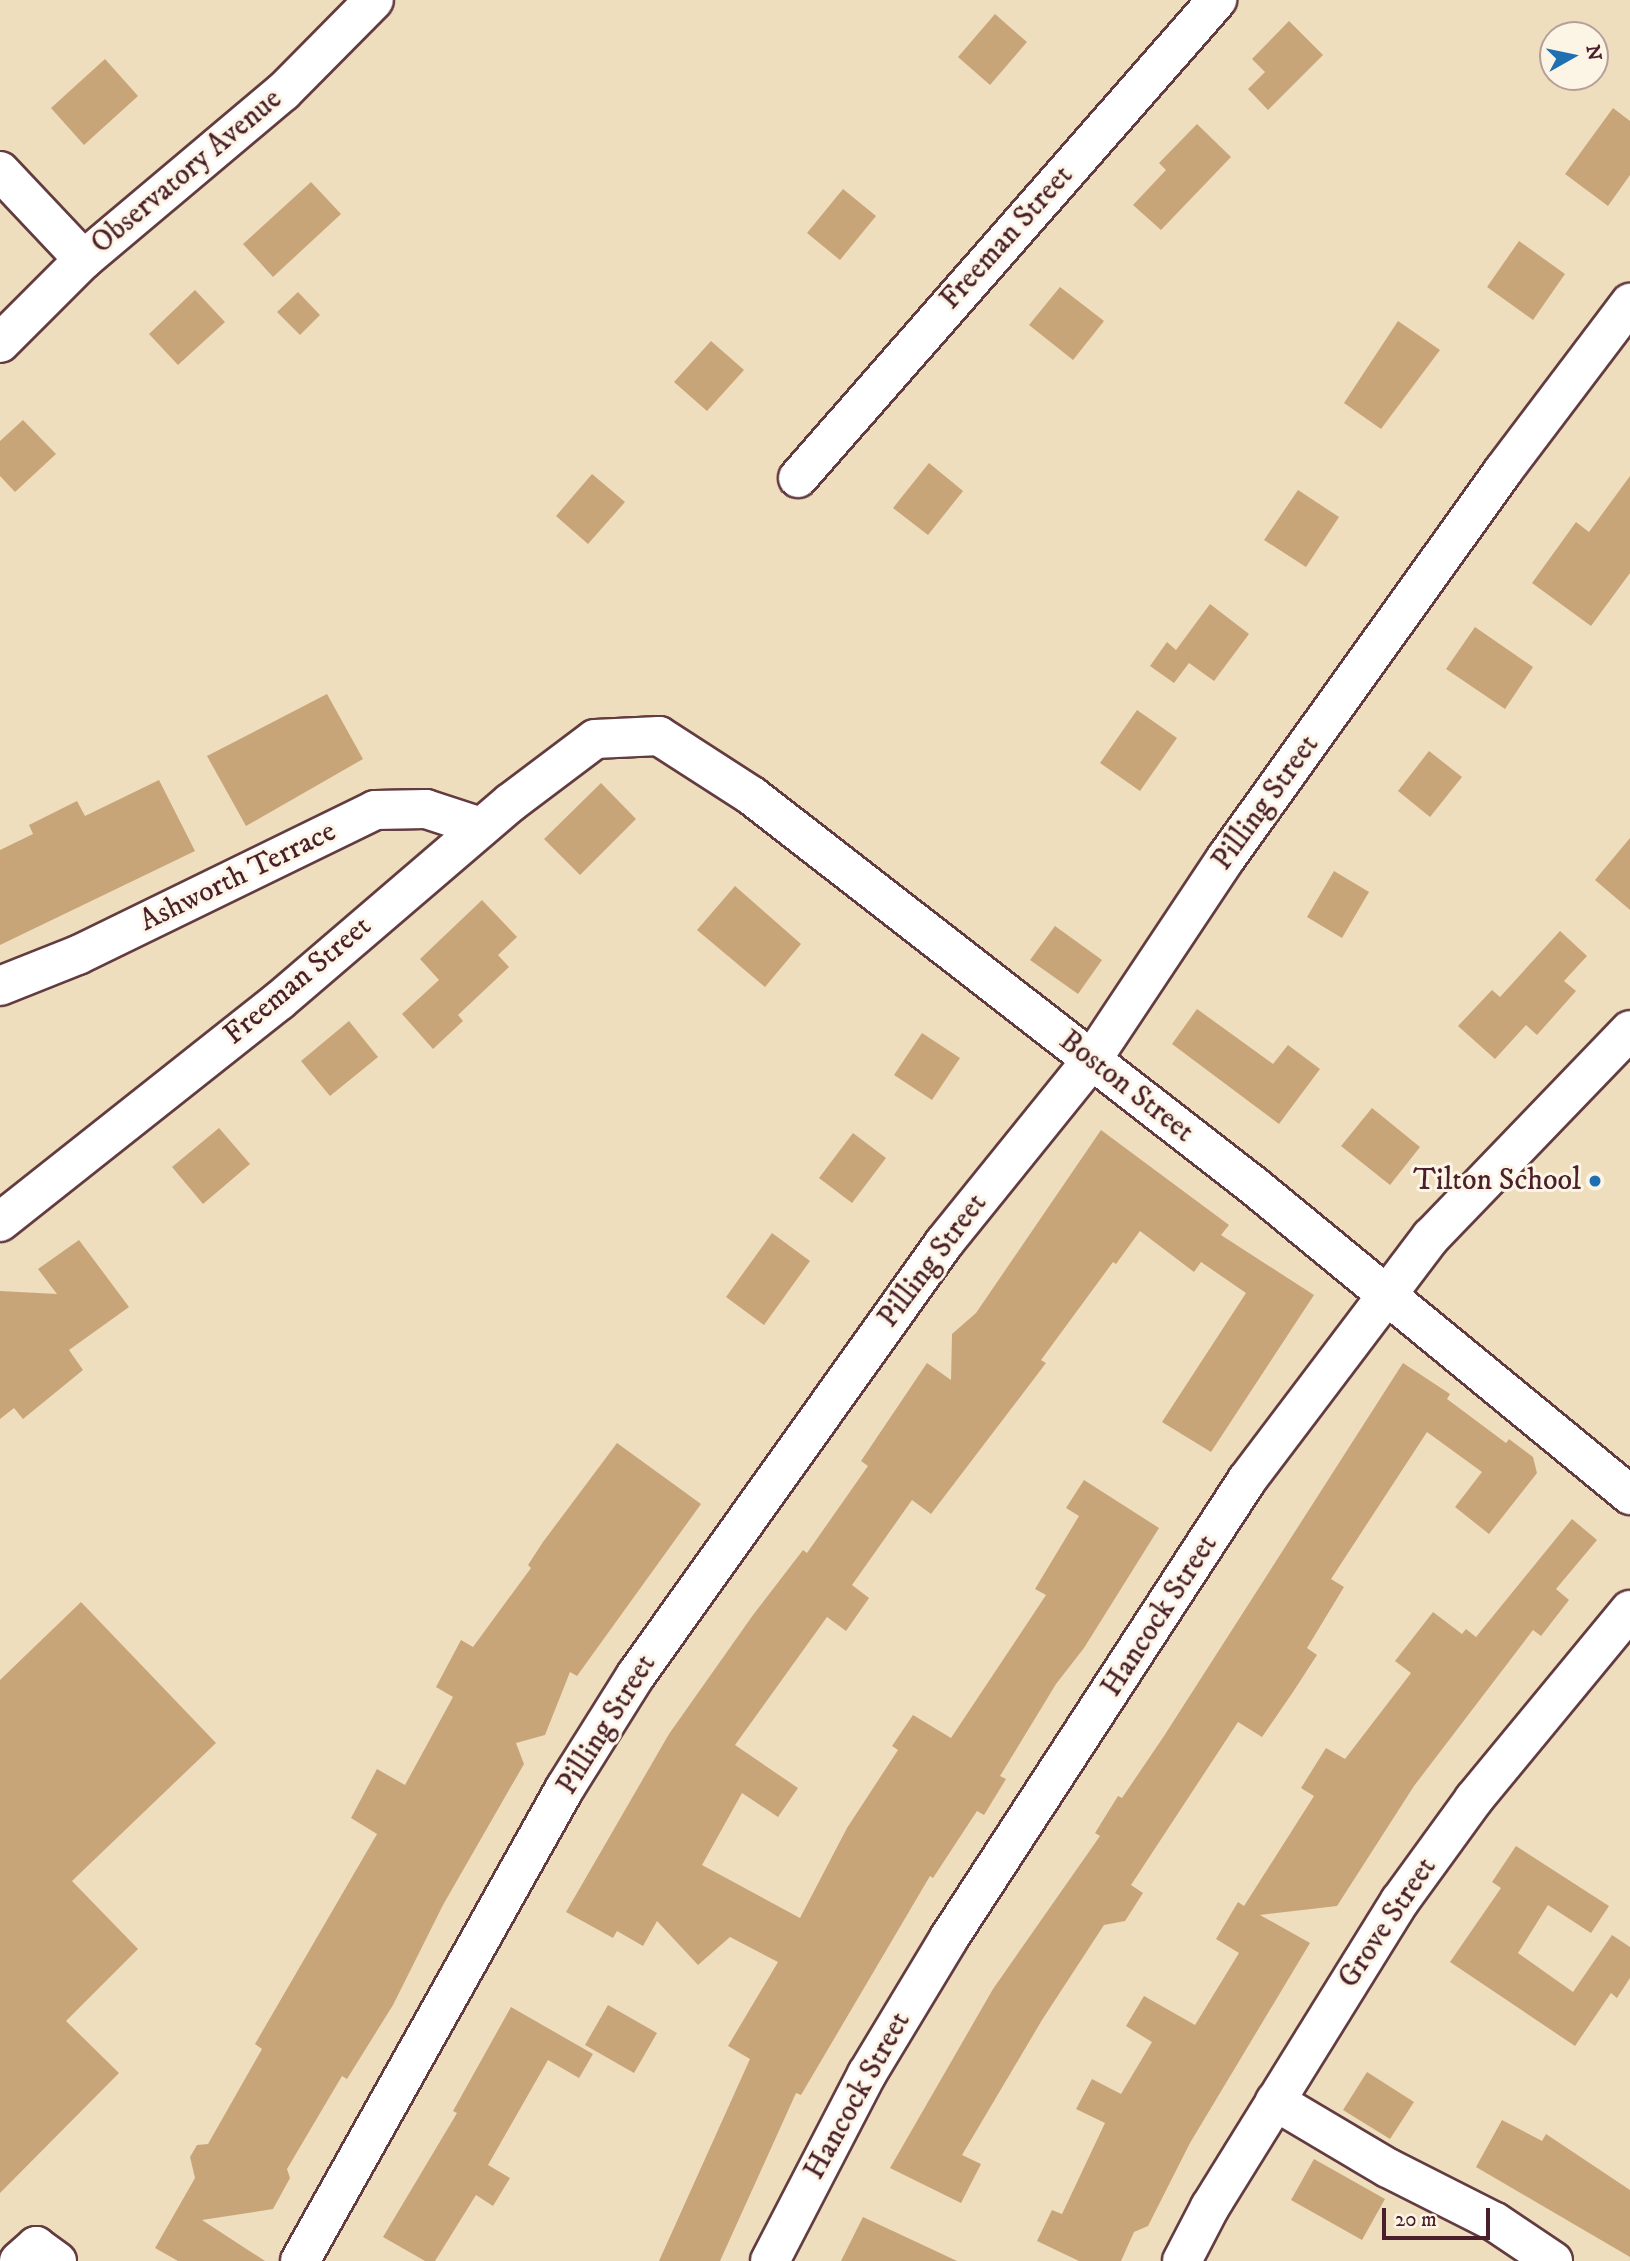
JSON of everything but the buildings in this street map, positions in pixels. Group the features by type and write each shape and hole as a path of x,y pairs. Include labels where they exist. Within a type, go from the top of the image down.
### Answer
{"street":[{"name":"Observatory Avenue","path":"0,343 84,260 282,92 374,0"},
{"name":"Freeman Street","path":"798,478 1217,0"},
{"path":"0,171 84,260"},
{"name":"Pilling Street","path":"300,2261 420,2054 565,1788 636,1675 944,1243 1091,1061 1226,858 1503,471 1630,303"},
{"name":"Boston Street","path":"595,739 659,736 752,796 1388,1296 1630,1495"},
{"name":"Freeman Street","path":"0,1222 268,1010 481,827 595,739"},
{"name":"Ashworth Terrace","path":"0,986 78,955 375,810 426,809 481,827"},
{"name":"Hancock Street","path":"770,2261 867,2074 949,1938 1247,1479 1431,1237 1630,1030"},
{"name":"Grove Street","path":"1182,2261 1275,2101 1430,1860 1474,1799 1630,1610"},
{"path":"1275,2101 1388,2168 1495,2222 1553,2261"},
{"path":"19,2261 36,2246 57,2261"}],"place":[{"name":"Tilton School","path":"1595,1181"}]}
